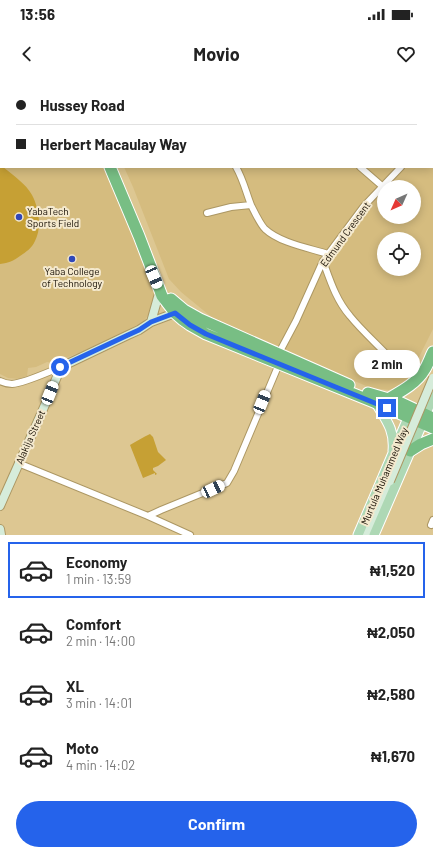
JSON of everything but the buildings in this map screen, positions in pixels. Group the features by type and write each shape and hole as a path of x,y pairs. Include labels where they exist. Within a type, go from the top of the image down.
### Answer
{"highway":[{"path":"110,168 162,296 175,313 190,325 206,334 279,359 373,395 399,402 410,413"},
{"path":"115,168 164,288 169,297 177,305 191,315 369,402 427,418 433,428"},
{"path":"388,399 402,391 416,380 425,370 433,352"},
{"path":"410,451 433,439"}],"main road":[{"name":"Murtula Muhammed Way","path":"374,535 410,451 427,418 433,396"},
{"path":"369,402 386,418 390,426 393,440 392,456"},
{"name":"Murtula Muhammed Way","path":"358,535 410,413"}],"street":[{"path":"236,168 251,205 264,228 273,235 285,240 328,254"},
{"path":"361,168 377,182"},
{"name":"Edmund Crescent","path":"388,180 401,168"},
{"name":"Edmund Crescent","path":"148,516 227,483 234,471 279,359 323,261 364,206 377,192"},
{"path":"207,214 231,207 251,205"},
{"path":"323,261 343,307 402,372"},
{"path":"151,322 160,290"},
{"path":"0,381 13,384 60,367 139,330 151,322 175,313"},
{"name":"Alakija Street","path":"0,506 60,367"},
{"name":"Murtula Muhammed Way","path":"366,535 433,378"},
{"path":"18,463 148,516 190,535"},
{"path":"0,529 1,535"}],"shaded area":[{"name":"Yaba College of Technology","path":"0,168 107,168 155,290 155,300 151,310 140,325 127,334 53,363 47,362 36,367 28,368 27,376 19,379 8,378 0,374"},
{"name":"YabaTech Sports Field","path":"0,168 4,168 23,183 32,195 38,212 39,224 37,236 31,248 13,260 0,264"},
{"path":"124,168 433,168 433,329 407,381 400,386 389,390 371,388 220,324 181,292 169,279"},
{"path":"150,434 153,437 158,452 166,460 153,468 157,474 155,475 155,473 143,478 130,445"}],"place":[{"name":"YabaTech Sports Field","path":"19,217"},
{"name":"Yaba College of Technology","path":"72,259"}],"route":[{"path":"60,367 139,330 151,322 175,313 190,325 206,334 387,408"}]}
